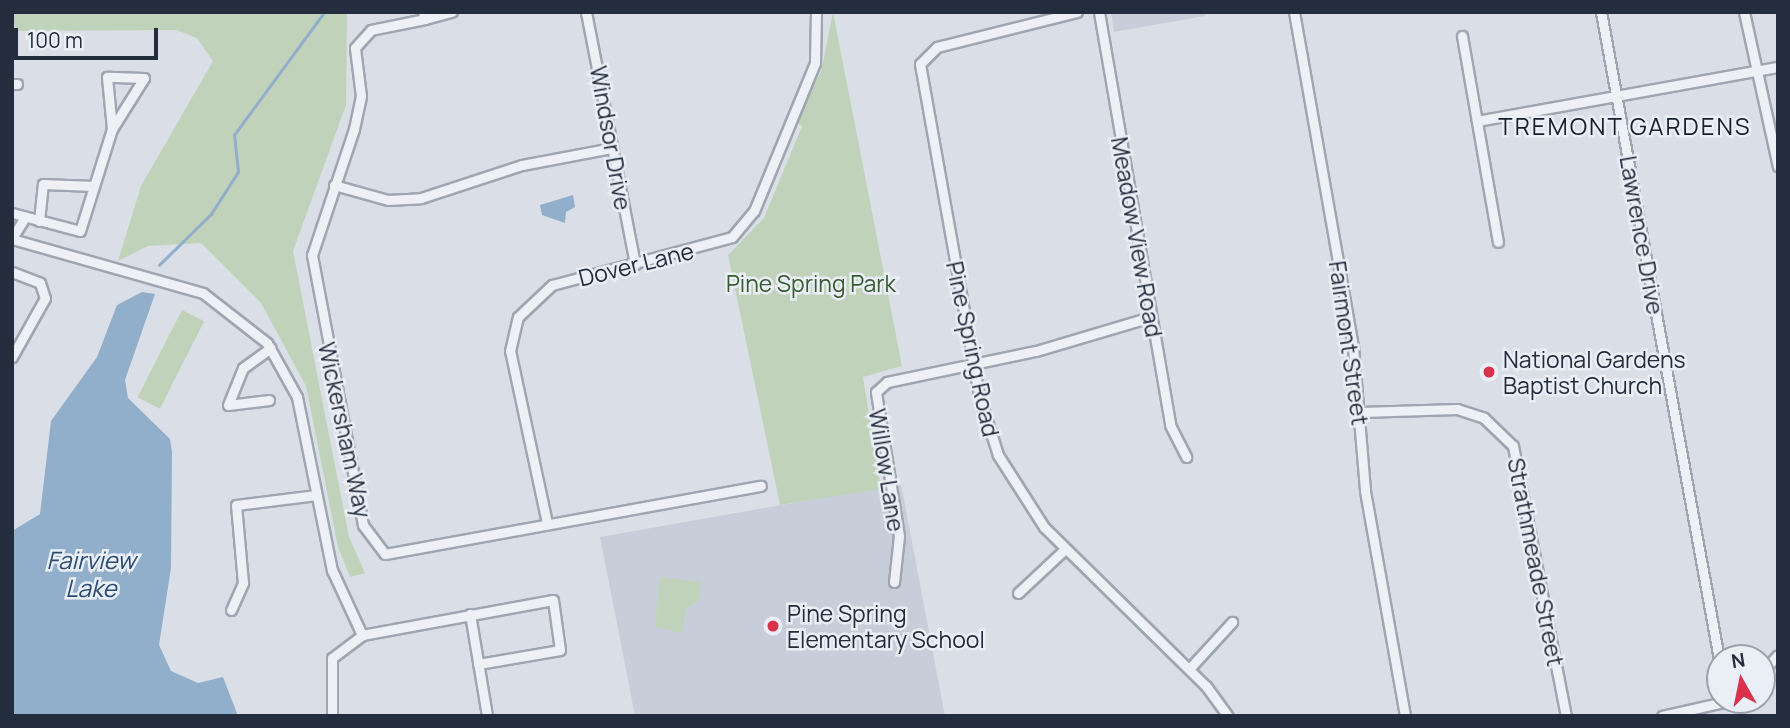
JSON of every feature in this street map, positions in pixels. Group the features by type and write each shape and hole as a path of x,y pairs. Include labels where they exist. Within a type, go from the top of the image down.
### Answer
{"street":[{"name":"Wickersham Way","path":"452,12 424,16 360,38 355,48 361,96 312,255 363,525 385,554 761,486"},
{"name":"Windsor Drive","path":"586,12 612,121 612,148 635,264"},
{"name":"Dover Lane","path":"547,523 510,351 518,317 552,285 732,237 754,211 815,63 816,12"},
{"name":"Pine Spring Road","path":"1077,12 937,47 920,64 974,365 998,455 1064,550 1189,669 1228,716"},
{"name":"Meadow View Road","path":"1099,12 1170,425 1186,457"},
{"name":"Fairmont Street","path":"1294,12 1361,412 1366,491 1405,716"},
{"name":"Lawrence Drive","path":"1601,12 1716,644"},
{"path":"1744,12 1778,166"},
{"path":"1462,36 1498,242"},
{"path":"1477,121 1778,67"},
{"path":"13,215 80,231 111,129 144,78 107,76 111,129"},
{"path":"334,185 388,200 421,198 522,165 612,148"},
{"path":"40,221 43,184 93,186"},
{"path":"25,217 12,239 203,293 236,312 271,348 297,397 332,570 362,635"},
{"path":"12,272 40,283 45,298 12,357"},
{"name":"Willow Lane","path":"894,582 899,536 876,392 887,382 974,365 1150,317"},
{"path":"269,400 228,405 243,368 271,348"},
{"name":"Strathmeade Street","path":"1361,412 1457,409 1484,418 1513,446 1566,716"},
{"path":"231,610 243,583 236,505 316,495"},
{"path":"1018,593 1064,550"},
{"path":"332,716 332,659 362,635 553,600 560,650 478,664"},
{"path":"470,614 487,716"},
{"path":"1189,669 1233,622"},
{"path":"1662,716 1706,706"}],"shaded area":[{"path":"1111,12 1204,12 1205,16 1114,32"},
{"name":"Pine Spring Elementary School","path":"901,484 945,716 635,716 600,537"}],"green space":[{"path":"12,12 347,12 346,105 293,251 349,537 365,573 350,577 338,547 306,386 261,303 201,243 148,246 118,261 141,186 213,61 197,38 176,30 12,31"},
{"name":"Pine Spring Park","path":"833,12 902,366 863,377 881,489 780,505 728,255 764,218 802,126 796,121 821,72"},
{"path":"182,310 204,321 160,409 138,397"},
{"path":"660,577 700,582 699,600 685,610 683,633 655,627"}],"water":[{"path":"573,195 575,207 566,212 565,223 542,215 540,205"},
{"name":"Fairview Lake","path":"142,292 155,294 125,380 128,398 170,439 172,452 171,568 159,645 171,671 198,683 223,677 238,716 12,716 12,531 40,514 51,421 97,357 117,305"}],"waterway":[{"path":"159,265 211,214 238,172 234,135 323,14"}],"place":[{"name":"National Gardens Baptist Church","path":"1489,372"},
{"name":"Pine Spring Elementary School","path":"773,626"}],"district":[{"name":"TREMONT GARDENS","path":"1625,126"}]}
